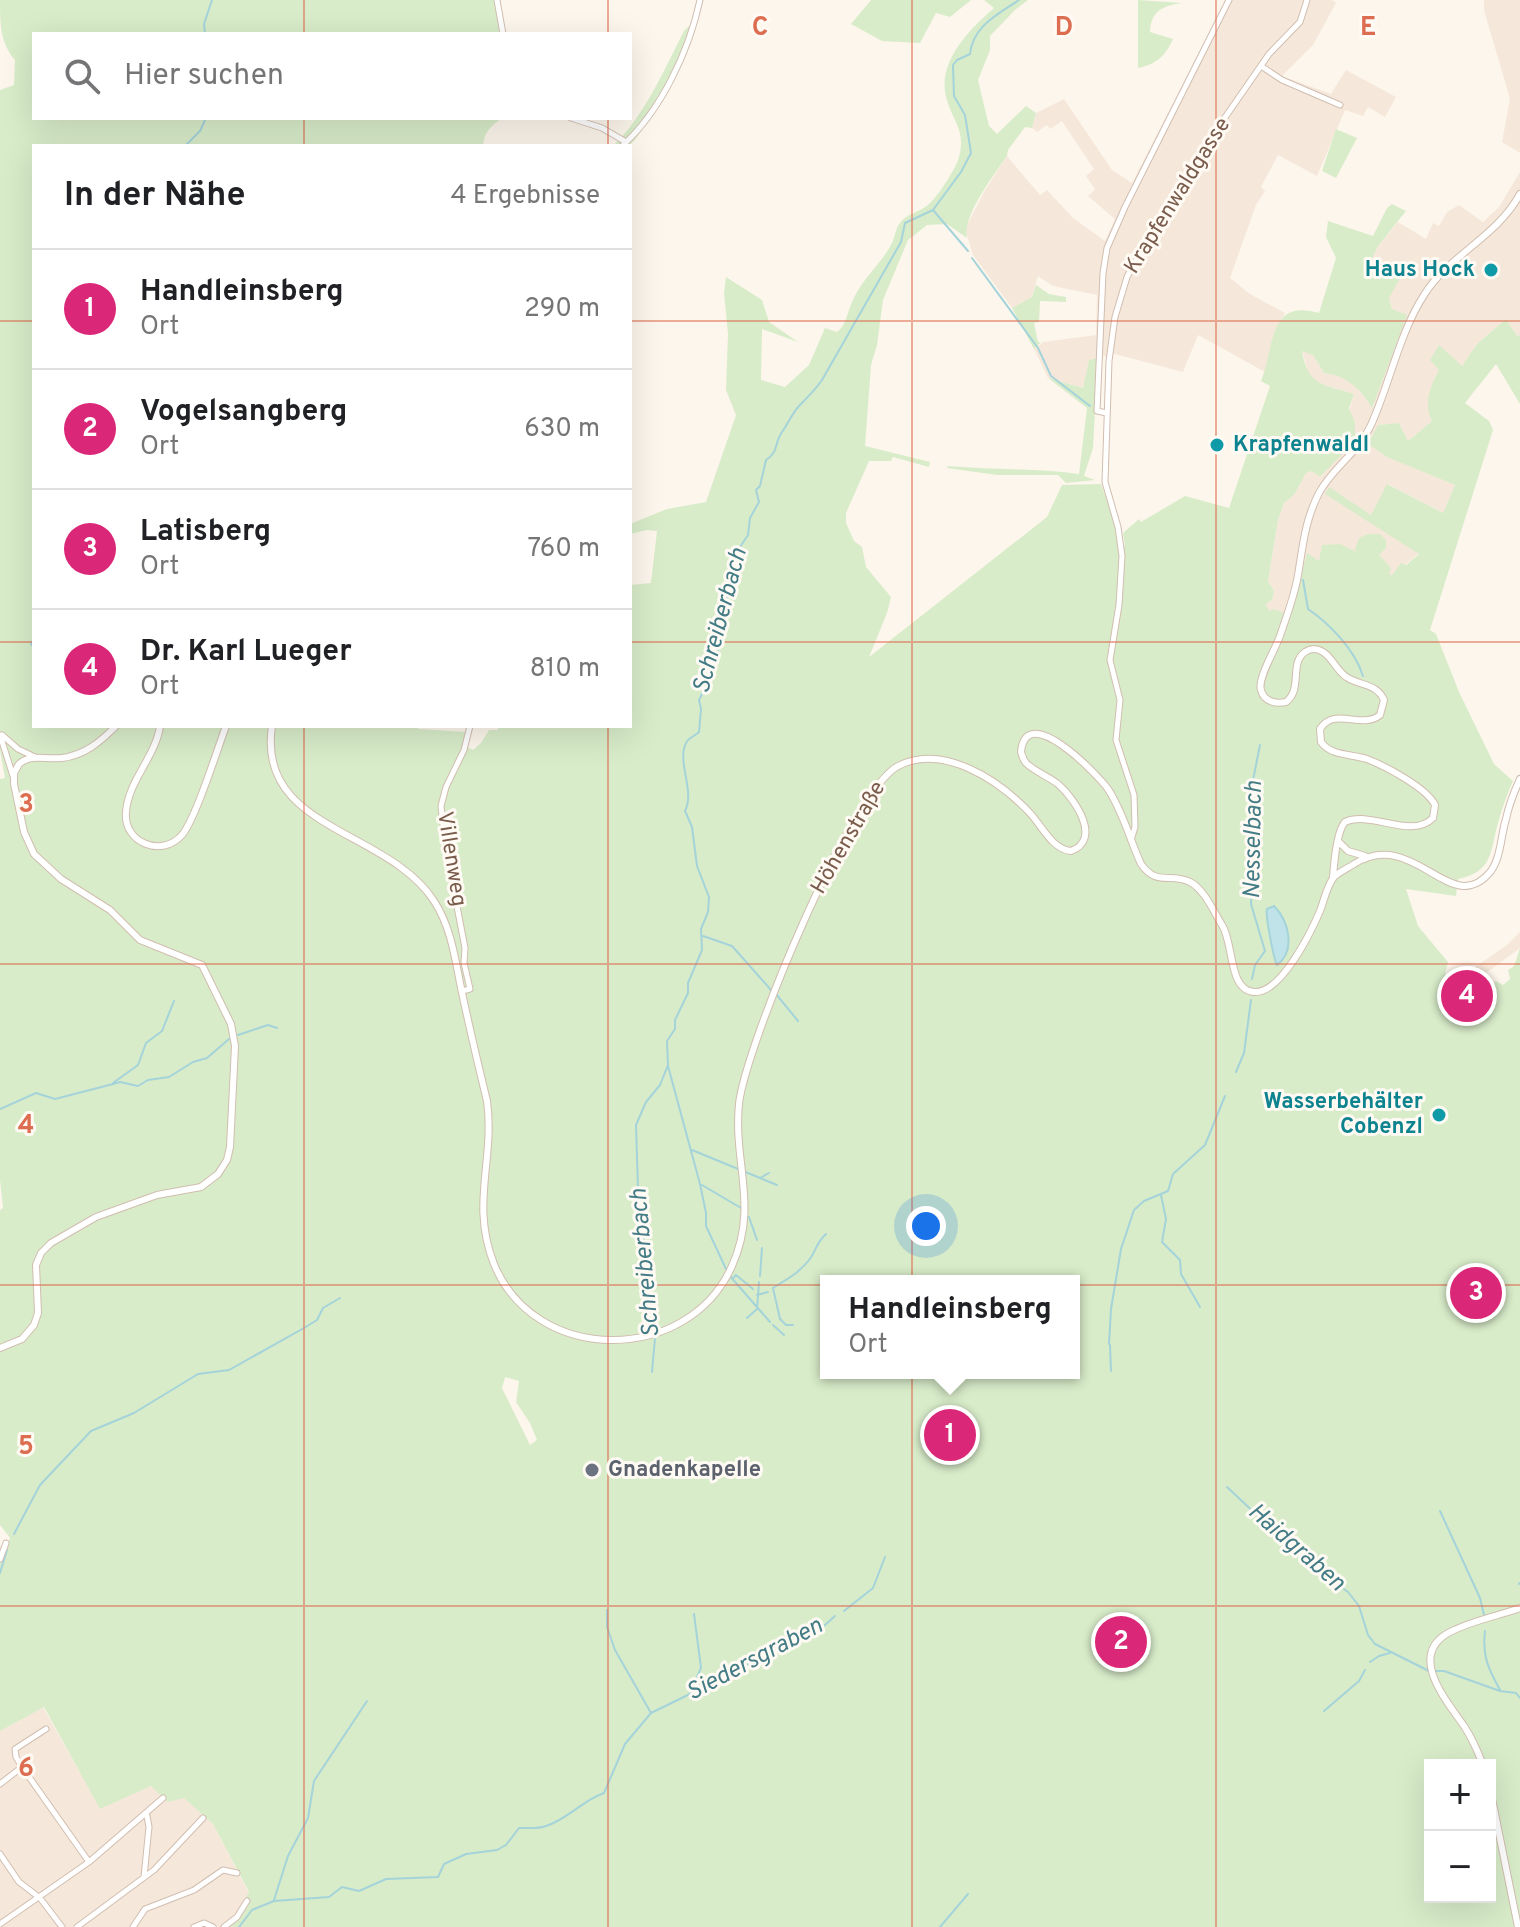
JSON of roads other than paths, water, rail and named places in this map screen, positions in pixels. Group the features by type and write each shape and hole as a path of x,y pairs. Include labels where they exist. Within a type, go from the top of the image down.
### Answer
{"street":[{"path":"497,0 503,32"},
{"path":"577,120 602,128 624,144 646,120 668,82 690,35 700,0"},
{"path":"1107,413 1097,411 1103,273 1107,248 1229,0"},
{"name":"Krapfenwaldgasse","path":"1131,840 1135,827 1134,795 1116,740 1120,700 1110,660 1119,605 1122,556 1118,527 1105,482 1113,326 1130,270 1181,185 1272,49 1300,22 1307,0"},
{"path":"1261,66 1282,80 1340,105"},
{"path":"1520,194 1501,222 1440,275 1420,301 1367,435 1329,477 1311,511 1304,534 1298,580 1262,679 1261,691 1266,699 1276,703 1286,702 1295,692 1300,657 1307,650 1317,649 1328,656 1346,677 1378,690 1384,700 1380,715 1370,721 1328,719 1320,729 1321,742 1331,751 1365,758 1380,765 1425,792 1434,801 1436,809 1433,818 1423,825 1353,819 1341,826 1339,842 1348,851 1365,856 1390,854 1404,857 1452,885 1478,881 1495,864 1520,779"},
{"path":"0,734 18,749 35,757 52,759 78,755 96,745 114,728"},
{"path":"159,728 131,794 126,815 128,827 134,836 155,847 172,843 186,829 225,728"},
{"path":"272,728 271,762 288,796 306,810 401,865 429,894 447,927 462,991"},
{"name":"Villenweg","path":"462,991 470,989 441,806 470,728"},
{"name":"Höhenstraße","path":"462,991 489,1119 482,1215 495,1265 521,1304 554,1327 598,1341 639,1339 664,1331 699,1310 731,1268 744,1229 745,1180 738,1125 741,1092 806,913 848,834 884,776 907,762 935,759 961,766 996,784 1022,805 1058,847 1075,850 1084,843 1086,832 1075,804 1059,785 1031,767 1021,754 1025,739 1038,733 1053,739 1101,780 1118,807 1147,872 1161,879 1188,881 1198,889 1227,932 1236,978 1240,985 1252,992 1265,990 1299,952 1333,878 1339,842"},
{"path":"0,734 14,773 24,832 40,862 110,910 140,940 199,963 207,971 234,1041 231,1143 221,1171 201,1187 150,1196 89,1220 48,1245 40,1255 36,1268 38,1313 34,1325 22,1339 0,1348"},
{"path":"14,773 23,760 35,757"},
{"path":"1333,878 1365,856"},
{"path":"0,1559 6,1543"},
{"path":"1480,1759 1468,1733 1435,1683 1431,1659 1437,1645 1447,1634 1520,1608"},
{"path":"46,1729 15,1749 16,1757 89,1862"},
{"path":"0,1784 22,1767"},
{"path":"0,1924 89,1862 163,1798"},
{"path":"144,1877 149,1827 146,1815"},
{"path":"77,1927 144,1877 203,1818"},
{"path":"1496,1819 1518,1927"},
{"path":"0,1854 19,1882 40,1898 62,1927"},
{"path":"133,1927 145,1909 194,1890 223,1870 237,1873"},
{"path":"224,1927 237,1917 247,1901"},
{"path":"194,1927 204,1923 213,1927"}],"water":[{"path":"1274,906 1287,928 1288,936 1287,952 1277,965 1267,913 1267,909"}],"waterway":[{"path":"205,32 204,24 212,0"},
{"name":"Schreiberbach","path":"652,1372 655,1338 649,1298 648,1256 639,1220 636,1125 668,1065 667,1041 675,1029 675,1020 688,993 688,983 702,950 701,929 708,912 709,897 697,866 692,827 685,811 688,794 684,747 699,732 699,700 719,647 726,599 739,563 738,550 748,535 750,518 759,502 756,490 760,486 766,460 773,454 795,411 822,380 901,242 905,223 933,210 961,172 971,153 965,115 954,96 953,65 970,54 976,36 987,22 1019,0"},
{"path":"187,144 200,131 205,120"},
{"path":"933,210 968,251"},
{"path":"972,258 1038,348 1051,376 1090,406"},
{"path":"1303,580 1308,609 1341,638 1363,676"},
{"name":"Nesselbach","path":"1252,979 1255,965 1265,951 1251,904 1254,838 1250,826 1250,795 1260,745"},
{"path":"703,936 732,946 771,990"},
{"path":"776,994 798,1021"},
{"name":"Nesselbach","path":"1236,1072 1244,1053 1251,1000"},
{"path":"113,1083 138,1065 146,1043 162,1031 174,1001"},
{"path":"238,1035 268,1025 277,1028"},
{"path":"0,1109 36,1093 55,1099 120,1082 138,1086 148,1080 169,1077 193,1062 207,1058 229,1039"},
{"path":"668,1066 700,1184 706,1226 726,1269"},
{"name":"Nesselbach","path":"1109,1344 1111,1309 1121,1249 1134,1210 1144,1201 1168,1191 1173,1174 1205,1145 1225,1096"},
{"path":"692,1150 777,1185"},
{"path":"760,1178 769,1173"},
{"path":"702,1185 741,1208"},
{"path":"1161,1195 1166,1219 1162,1242 1180,1260 1181,1274 1200,1307"},
{"path":"749,1217 757,1240"},
{"path":"793,1325 786,1325 780,1319 773,1288 805,1265 826,1234"},
{"path":"760,1276 762,1248"},
{"path":"729,1275 770,1322"},
{"path":"733,1278 736,1275 753,1289"},
{"path":"747,1318 757,1309 759,1282"},
{"path":"757,1295 768,1292"},
{"path":"14,1534 40,1485 91,1431 134,1413 198,1374 229,1370 317,1320 323,1308 340,1298"},
{"path":"773,1325 784,1335"},
{"name":"Nesselbach","path":"1110,1345 1111,1371"},
{"name":"Haidgraben","path":"1227,1487 1308,1563 1348,1592 1359,1606 1368,1635 1375,1644 1429,1671"},
{"path":"1440,1511 1480,1598 1484,1615"},
{"path":"0,1573 7,1550"},
{"name":"Siedersgraben","path":"844,1611 873,1588 885,1557"},
{"path":"607,1610 607,1627 615,1650 651,1713"},
{"path":"694,1614 701,1668 697,1677 700,1686"},
{"name":"Siedersgraben","path":"239,1927 252,1910 274,1901 329,1897 342,1887 359,1891 386,1879 438,1877 444,1864 466,1854 497,1850 506,1845 519,1828 540,1828 554,1823 604,1793 625,1744 651,1713 737,1671 778,1645 816,1633 835,1616"},
{"path":"1485,1631 1487,1662 1500,1690"},
{"path":"1370,1662 1390,1653"},
{"path":"1324,1711 1359,1681 1365,1670"},
{"name":"Haidgraben","path":"1436,1671 1516,1693 1520,1698"},
{"path":"274,1900 288,1856 308,1818 314,1781 367,1701"},
{"path":"940,1927 968,1894"}],"place":[{"name":"Haus Hock","path":"1491,270"},
{"name":"Krapfenwaldl","path":"1217,445"},
{"name":"Dr. Karl Lueger","path":"1467,996"},
{"name":"Wasserbehälter Cobenzl","path":"1439,1115"},
{"name":"Latisberg","path":"1476,1293"},
{"name":"Handleinsberg","path":"950,1435"},
{"name":"Gnadenkapelle","path":"592,1470"},
{"name":"Vogelsangberg","path":"1121,1642"}]}
